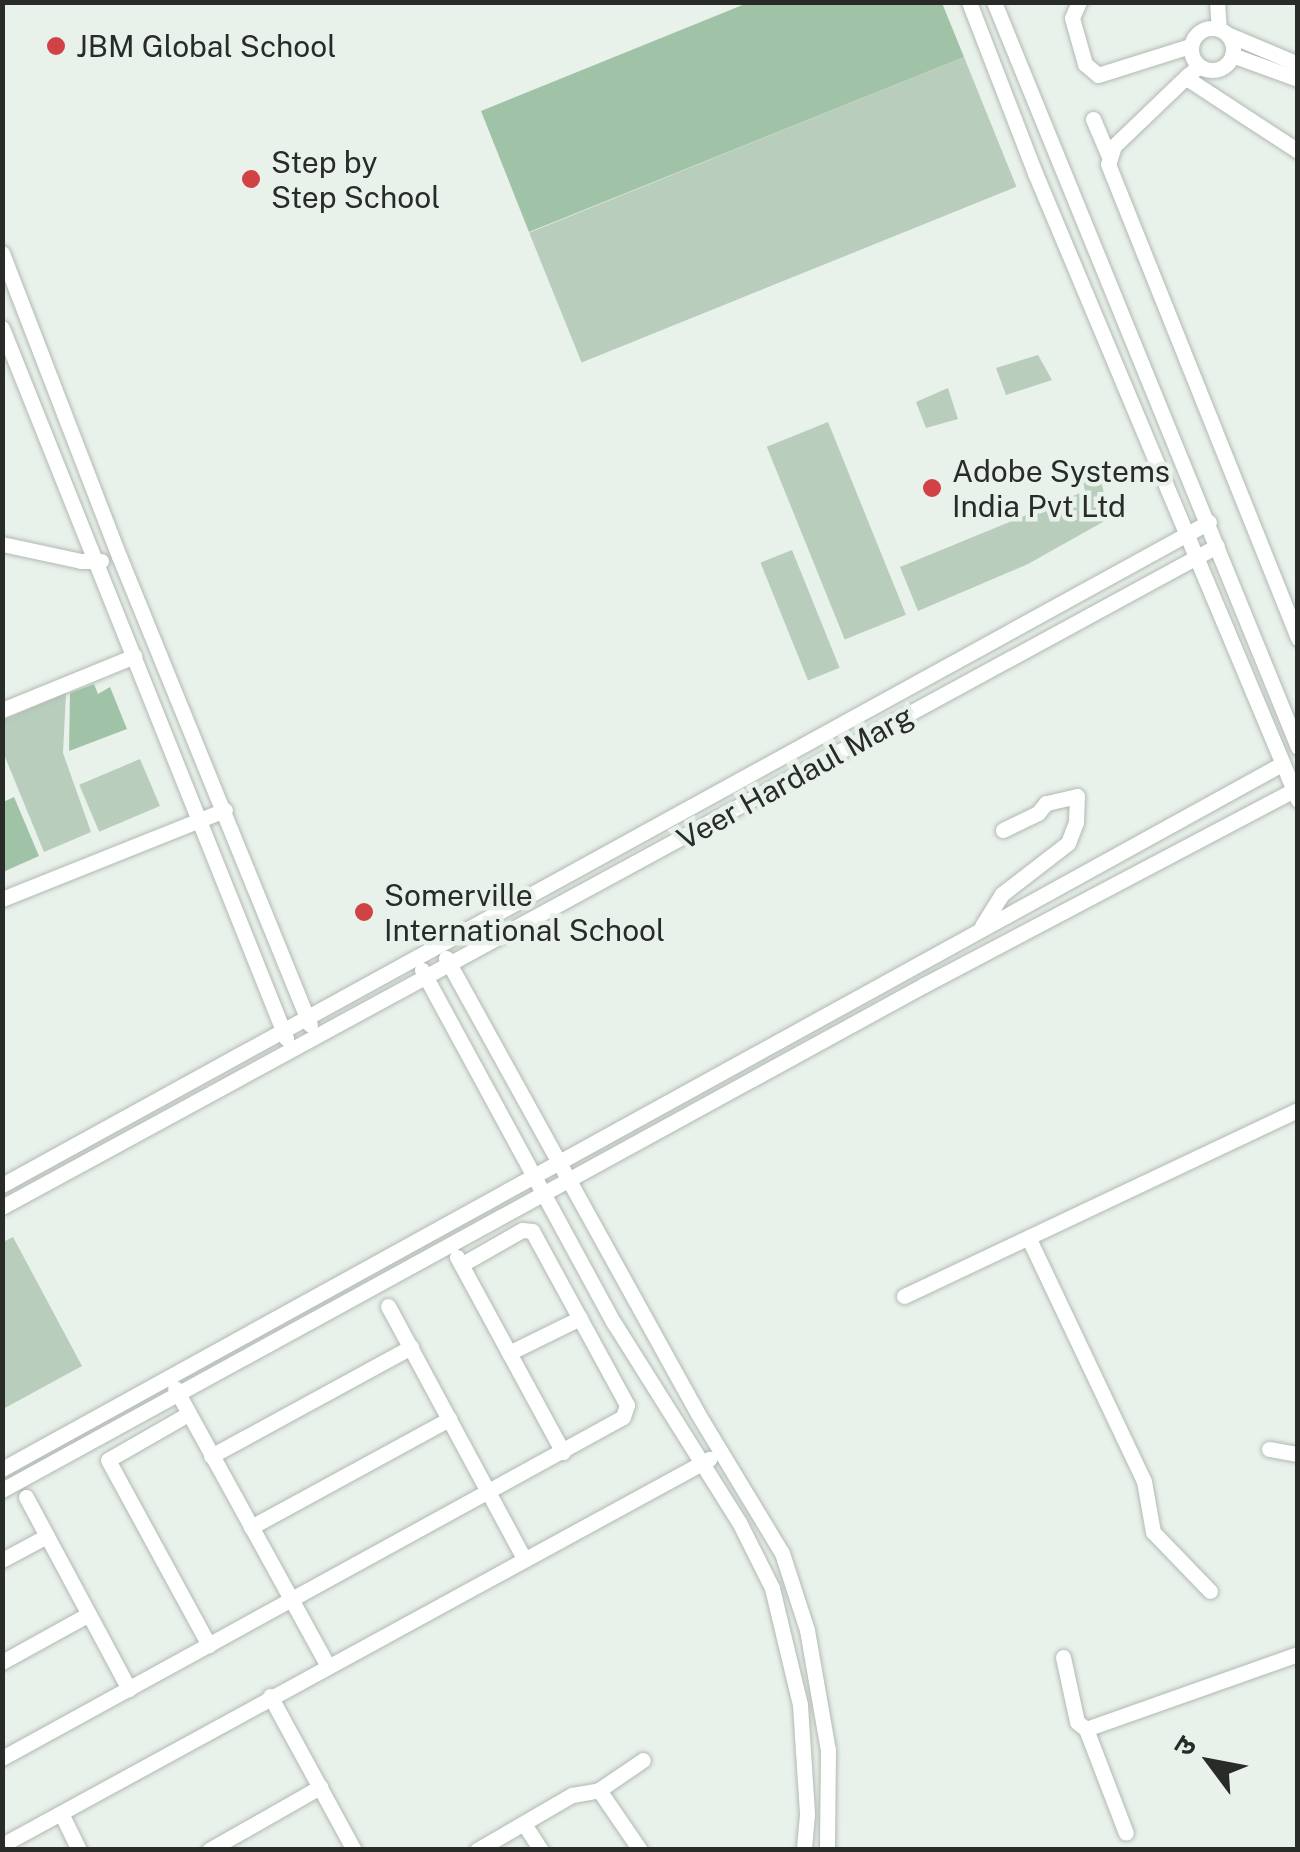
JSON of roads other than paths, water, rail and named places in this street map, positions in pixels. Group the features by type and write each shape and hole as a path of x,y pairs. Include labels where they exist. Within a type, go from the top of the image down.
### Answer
{"street":[{"path":"2,1490 545,1192 1296,795 1036,173 970,2"},
{"path":"994,2 1298,748"},
{"path":"1079,2 1072,18 1085,64 1098,75 1190,46 1203,30 1223,32 1298,64"},
{"path":"1217,2 1232,55 1298,79"},
{"path":"1190,46 1193,71 1298,151"},
{"path":"1108,155 1193,71 1219,70 1232,55"},
{"path":"1093,119 1298,638"},
{"path":"2,253 118,556 316,1038"},
{"path":"2,328 291,1051"},
{"name":"Veer Hardaul Marg","path":"2,1185 1208,522"},
{"path":"2,544 95,563 118,556"},
{"name":"Veer Hardaul Marg","path":"2,1206 1217,546"},
{"path":"2,710 134,656"},
{"path":"2,1469 1282,764"},
{"path":"980,929 1002,894 1068,843 1083,794 1046,803 1038,812 1003,830"},
{"path":"2,899 224,810"},
{"path":"440,946 720,1452 782,1553 807,1630 828,1750 827,1850"},
{"path":"416,959 614,1322 703,1464 772,1588 800,1705 804,1850"},
{"path":"904,1296 1298,1110"},
{"path":"2,1758 563,1452 628,1411 532,1231 522,1230 461,1265"},
{"path":"1029,1239 1144,1481 1153,1532 1210,1591"},
{"path":"452,1244 563,1452"},
{"path":"388,1306 524,1559"},
{"path":"509,1353 580,1318"},
{"path":"211,1456 411,1347"},
{"path":"168,1377 327,1665"},
{"path":"188,1414 108,1460 209,1646"},
{"path":"250,1526 450,1419"},
{"path":"1269,1449 1298,1454"},
{"path":"2,1845 720,1452"},
{"path":"26,1497 130,1689"},
{"path":"2,1560 47,1536"},
{"path":"2,1662 89,1614"},
{"path":"1086,1729 1298,1654"},
{"path":"1063,1657 1077,1722 1086,1729 1126,1833"},
{"path":"270,1696 354,1850"},
{"path":"476,1850 572,1794 600,1790 643,1760"},
{"path":"209,1850 320,1787"},
{"path":"600,1790 640,1850"},
{"path":"61,1813 80,1850"},
{"path":"524,1824 541,1850"}],"place":[{"name":"JBM Global School","path":"56,46"},
{"name":"Step by Step School","path":"251,179"},
{"name":"Adobe Systems India Pvt Ltd","path":"932,488"},
{"name":"Somerville International School","path":"364,912"}]}
